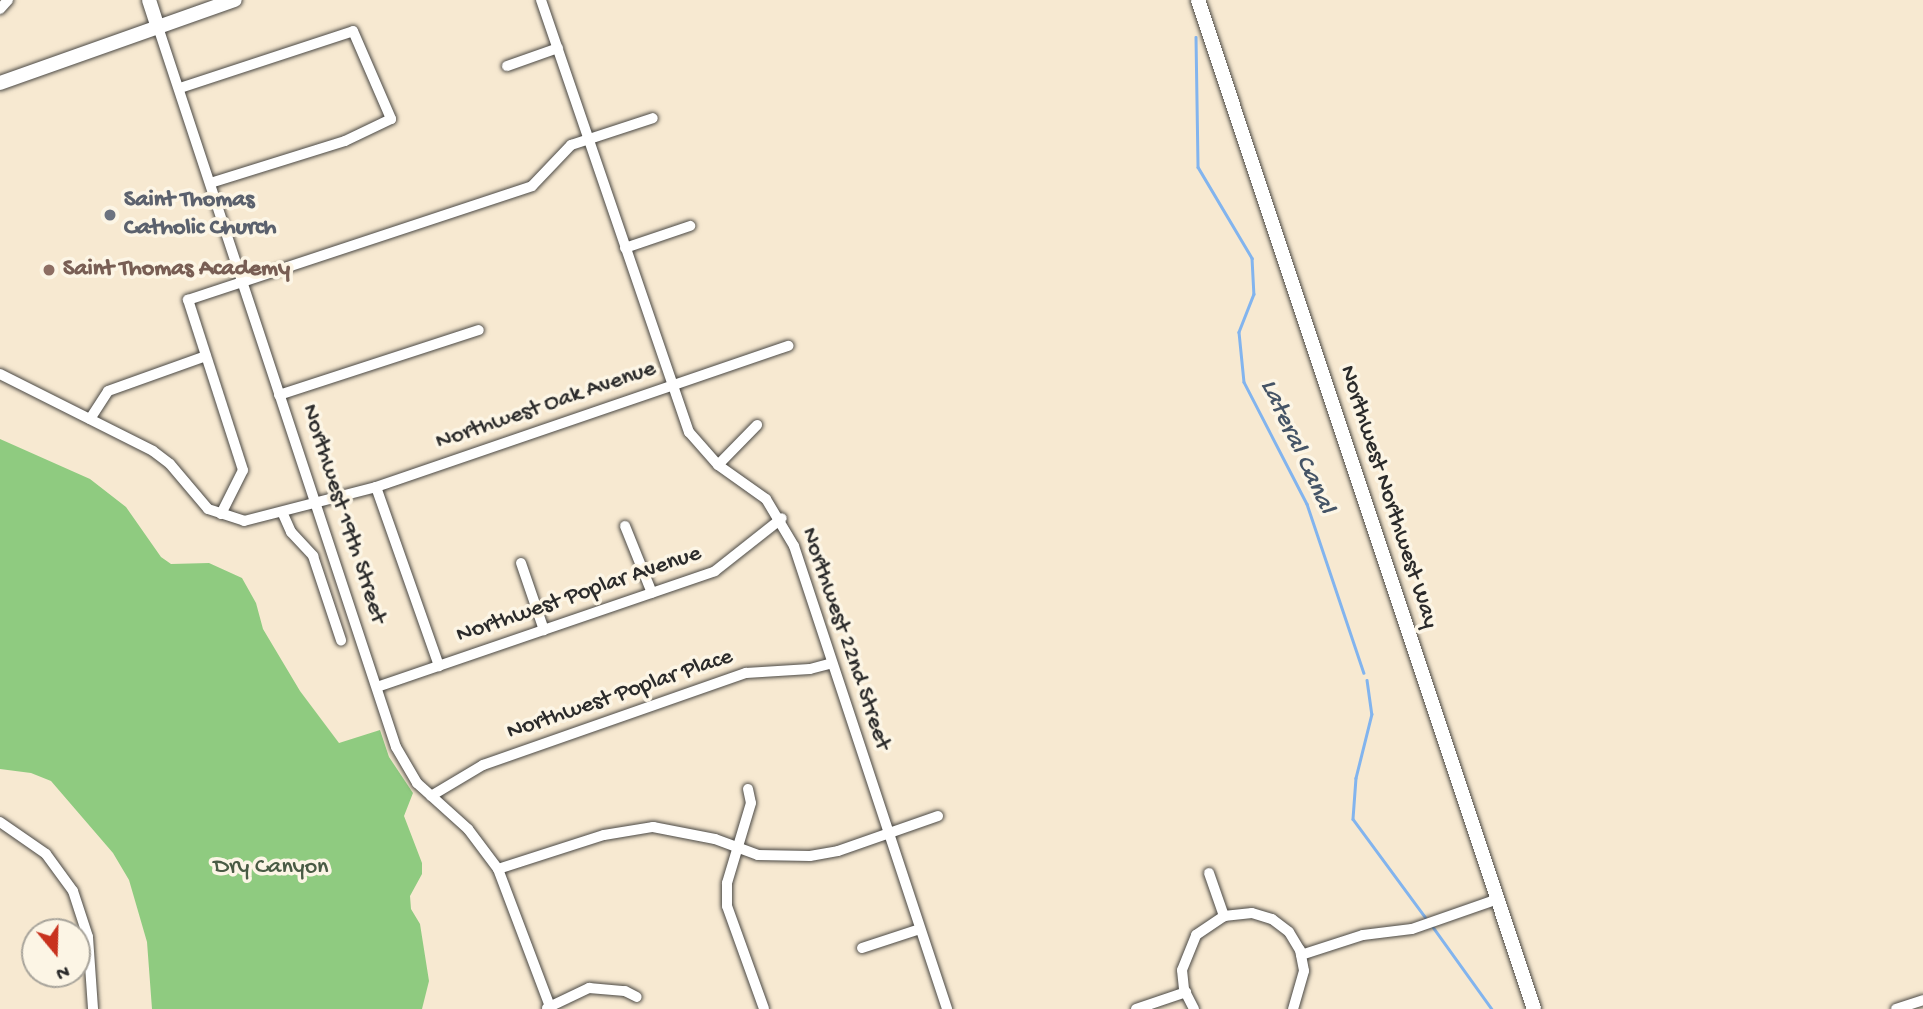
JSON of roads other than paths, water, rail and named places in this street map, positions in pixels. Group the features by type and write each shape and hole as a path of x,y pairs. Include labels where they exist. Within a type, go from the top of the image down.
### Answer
{"street":[{"path":"0,9 8,0"},
{"name":"Northwest 19th Street","path":"149,0 279,396 405,766 431,796 468,829 498,869 549,1008"},
{"path":"0,83 235,0"},
{"name":"Northwest 22nd Street","path":"541,0 689,432 718,465 766,499 782,518 947,1009"},
{"name":"Northwest Northwest Way","path":"1198,0 1534,1009"},
{"path":"180,88 353,31 390,119 334,145 210,183"},
{"path":"507,66 558,48"},
{"path":"0,374 153,451 170,464 198,500 221,514 243,470 188,300 532,186 571,145 653,118"},
{"path":"625,248 690,226"},
{"path":"279,396 479,330"},
{"name":"Northwest Oak Avenue","path":"221,514 244,522 283,514 315,502 376,486 789,346"},
{"path":"90,419 108,391 206,356"},
{"path":"718,465 757,425"},
{"path":"376,486 439,666"},
{"path":"283,514 291,532 313,556 341,640"},
{"name":"Northwest Poplar Avenue","path":"377,687 715,571 782,518"},
{"path":"625,526 652,593"},
{"path":"521,563 544,630"},
{"name":"Northwest Poplar Place","path":"431,796 483,765 746,673 810,669 832,663"},
{"path":"748,789 751,803 727,883 727,906 764,1009"},
{"path":"498,869 604,835 653,827 758,855 810,856 889,834 938,816"},
{"path":"0,822 18,831 61,872 74,891 82,918"},
{"path":"1209,873 1224,916"},
{"path":"1301,955 1363,935 1412,929 1498,899"},
{"path":"1194,1009 1186,992 1182,970 1186,952 1196,935 1224,916 1252,913 1272,919 1289,932 1301,955 1302,992 1293,1009"},
{"path":"862,948 920,929"},
{"path":"91,980 93,1009"},
{"path":"549,1008 589,988 625,991 638,997"},
{"path":"1136,1009 1186,992"},
{"path":"1896,1009 1923,1000"}],"waterway":[{"name":"Lateral Canal","path":"1196,37 1198,167 1252,258 1254,294 1239,332 1244,382 1307,504 1364,673"},
{"name":"Lateral Canal","path":"1367,680 1372,714 1356,778 1353,819 1426,918"},
{"name":"Lateral Canal","path":"1433,927 1492,1009"}],"place":[{"name":"Saint Thomas Catholic Church","path":"110,215"},
{"name":"Saint Thomas Academy","path":"49,270"}],"park label":[{"name":"Dry Canyon","path":"271,868"}]}
